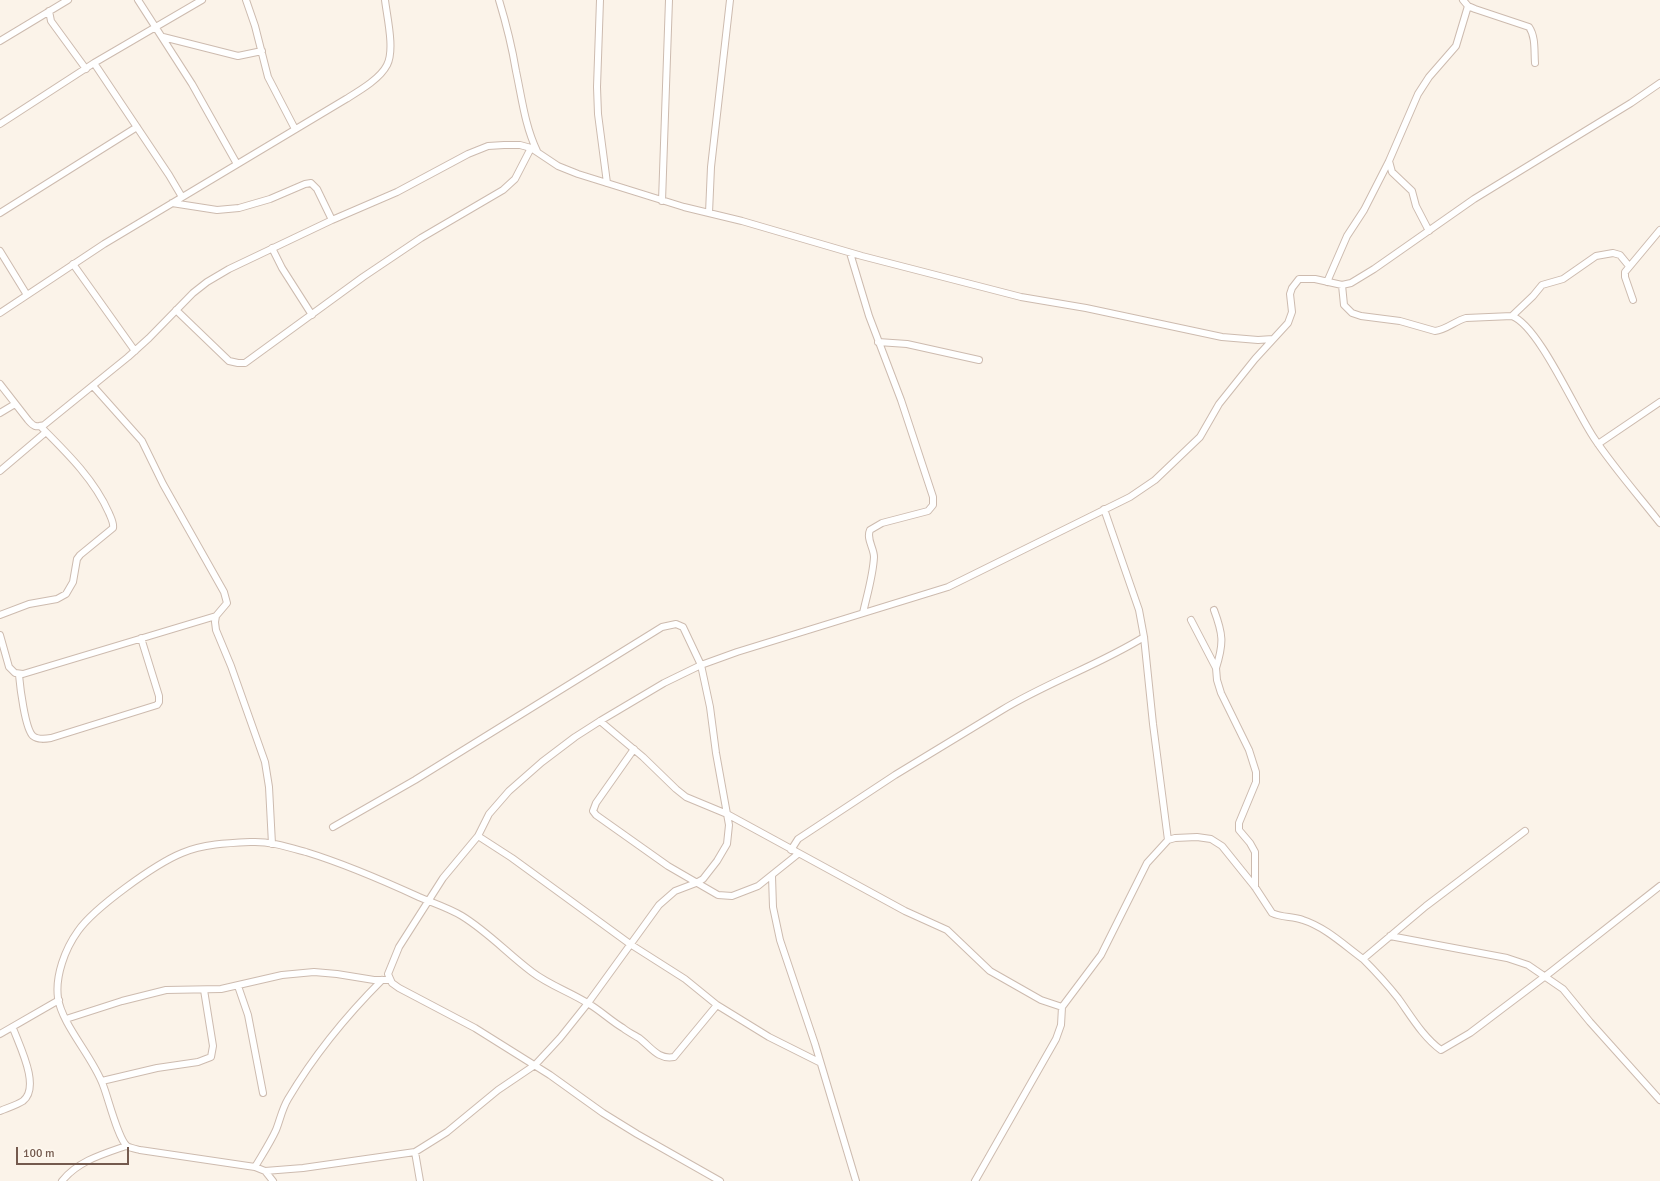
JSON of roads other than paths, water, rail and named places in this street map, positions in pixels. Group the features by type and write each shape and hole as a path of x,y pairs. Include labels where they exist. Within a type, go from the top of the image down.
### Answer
{"street":[{"path":"0,41 68,0"},
{"path":"138,0 157,27 238,164"},
{"path":"0,124 94,63 202,0"},
{"path":"246,0 271,86 295,129"},
{"path":"0,313 104,244 373,81 387,66 390,54 390,39 385,0"},
{"path":"499,0 516,70 526,120 538,153"},
{"path":"600,0 597,87 598,114 607,183"},
{"path":"662,201 669,0"},
{"path":"709,213 712,160 730,0"},
{"path":"1464,0 1468,6 1529,27 1532,31 1534,40 1535,63"},
{"path":"1327,282 1347,236 1364,210 1389,161 1418,94 1429,77 1456,46 1468,6"},
{"path":"49,11 51,21 54,26 86,68"},
{"path":"163,37 238,56 262,51"},
{"path":"94,63 169,175 182,197"},
{"path":"720,1181 637,1134 535,1065 475,1028 399,988 390,980 388,974 393,957 443,878 478,836 489,814 509,792 542,762 600,720 701,665 737,652 948,587 1130,497 1155,480 1200,437 1219,404 1255,359 1288,323 1291,318 1290,294 1299,279 1305,278 1342,285 1351,284 1474,199 1607,118 1660,83"},
{"path":"0,213 137,127"},
{"path":"0,384 33,426 40,426 93,386 135,351 176,310 207,282 229,269 272,248 397,192 444,166 488,146 520,145 531,148 558,166 662,201 742,221 850,253 1021,297 1086,308 1222,337 1258,340 1273,339"},
{"path":"176,310 229,361 246,363 421,238 503,190 515,179 531,148"},
{"path":"1389,161 1392,172 1412,191 1416,206 1429,231"},
{"path":"172,203 217,210 239,208 270,199 305,184 311,183 317,189 332,220"},
{"path":"1633,300 1625,278 1625,272 1660,230"},
{"path":"272,248 282,268 312,315"},
{"path":"0,250 27,295"},
{"path":"850,253 868,316 901,400 933,497 933,505 928,511 882,523 870,530 868,536 873,550 873,563 863,613"},
{"path":"1512,316 1542,285 1563,279 1596,256 1613,253 1620,255 1629,266"},
{"path":"73,264 135,351"},
{"path":"1342,285 1344,305 1352,313 1361,316 1400,321 1435,331 1466,318 1516,317 1535,337 1561,378 1598,444 1660,522"},
{"path":"878,342 907,344 979,360"},
{"path":"93,386 134,430 142,441 182,517 222,587 227,603 216,616 216,630 231,666 266,762 272,844"},
{"path":"1598,444 1660,402"},
{"path":"0,413 15,404"},
{"path":"0,616 29,604 57,598 66,594 73,582 77,559 113,528 100,493 77,464 40,426"},
{"path":"0,471 19,457 46,432"},
{"path":"1104,509 1136,603 1144,637 1153,724 1168,840"},
{"path":"1214,610 1222,637 1221,651 1216,668 1217,680 1221,693 1249,750 1256,772 1256,782 1239,823 1239,830 1250,843 1255,852 1255,887"},
{"path":"0,635 9,667 19,675 216,616"},
{"path":"1191,620 1216,668"},
{"path":"62,1181 74,1169 84,1162 126,1146 140,1150 255,1167 265,1171 303,1168 415,1152 448,1132 498,1090 535,1065 560,1038 588,1003 659,905 675,891 696,883 709,871 727,844 729,825 716,753 710,707 701,665 683,627 676,624 662,627 415,780 333,827"},
{"path":"790,850 798,839 895,776 1008,706 1144,637"},
{"path":"19,675 24,712 30,733 40,739 51,738 157,705 160,702 141,638"},
{"path":"600,720 686,797 727,814 790,850 905,911 947,930 990,971 1041,1000 1062,1007"},
{"path":"634,749 596,803 594,811 596,815 622,835 696,883 718,895 732,896 758,886 798,854"},
{"path":"1363,959 1426,906 1525,831"},
{"path":"478,836 518,862 630,944 685,979 717,1005 769,1037 819,1062"},
{"path":"975,1181 1056,1039 1061,1025 1062,1007 1101,955 1147,863 1168,840 1197,837 1211,839 1222,846 1255,887 1272,914 1302,919 1321,928 1363,959 1385,981 1414,1022 1432,1044 1442,1050 1470,1032 1545,976 1660,886"},
{"path":"126,1146 118,1130 102,1081 66,1019 59,1000 58,986 61,971 69,946 79,930 103,906 149,871 182,852 212,844 254,842 284,846 325,858 460,915 481,929 546,981 588,1003 624,1030 640,1039 661,1057 667,1059 674,1057 717,1005"},
{"path":"772,876 773,907 780,940 815,1044 819,1062 856,1181"},
{"path":"1390,936 1507,958 1528,965 1563,989 1614,1050 1660,1100"},
{"path":"66,1019 122,1001 166,990 204,990 238,986 282,975 314,972 390,980"},
{"path":"255,1167 276,1131 288,1100 306,1070 342,1024 382,980"},
{"path":"238,986 248,1015 263,1093"},
{"path":"102,1081 157,1068 198,1062 211,1057 213,1046 204,990"},
{"path":"0,1034 13,1028 59,1000"},
{"path":"0,1111 23,1100 30,1092 30,1079 13,1028"},
{"path":"415,1152 420,1181"},
{"path":"265,1171 273,1181"}]}
